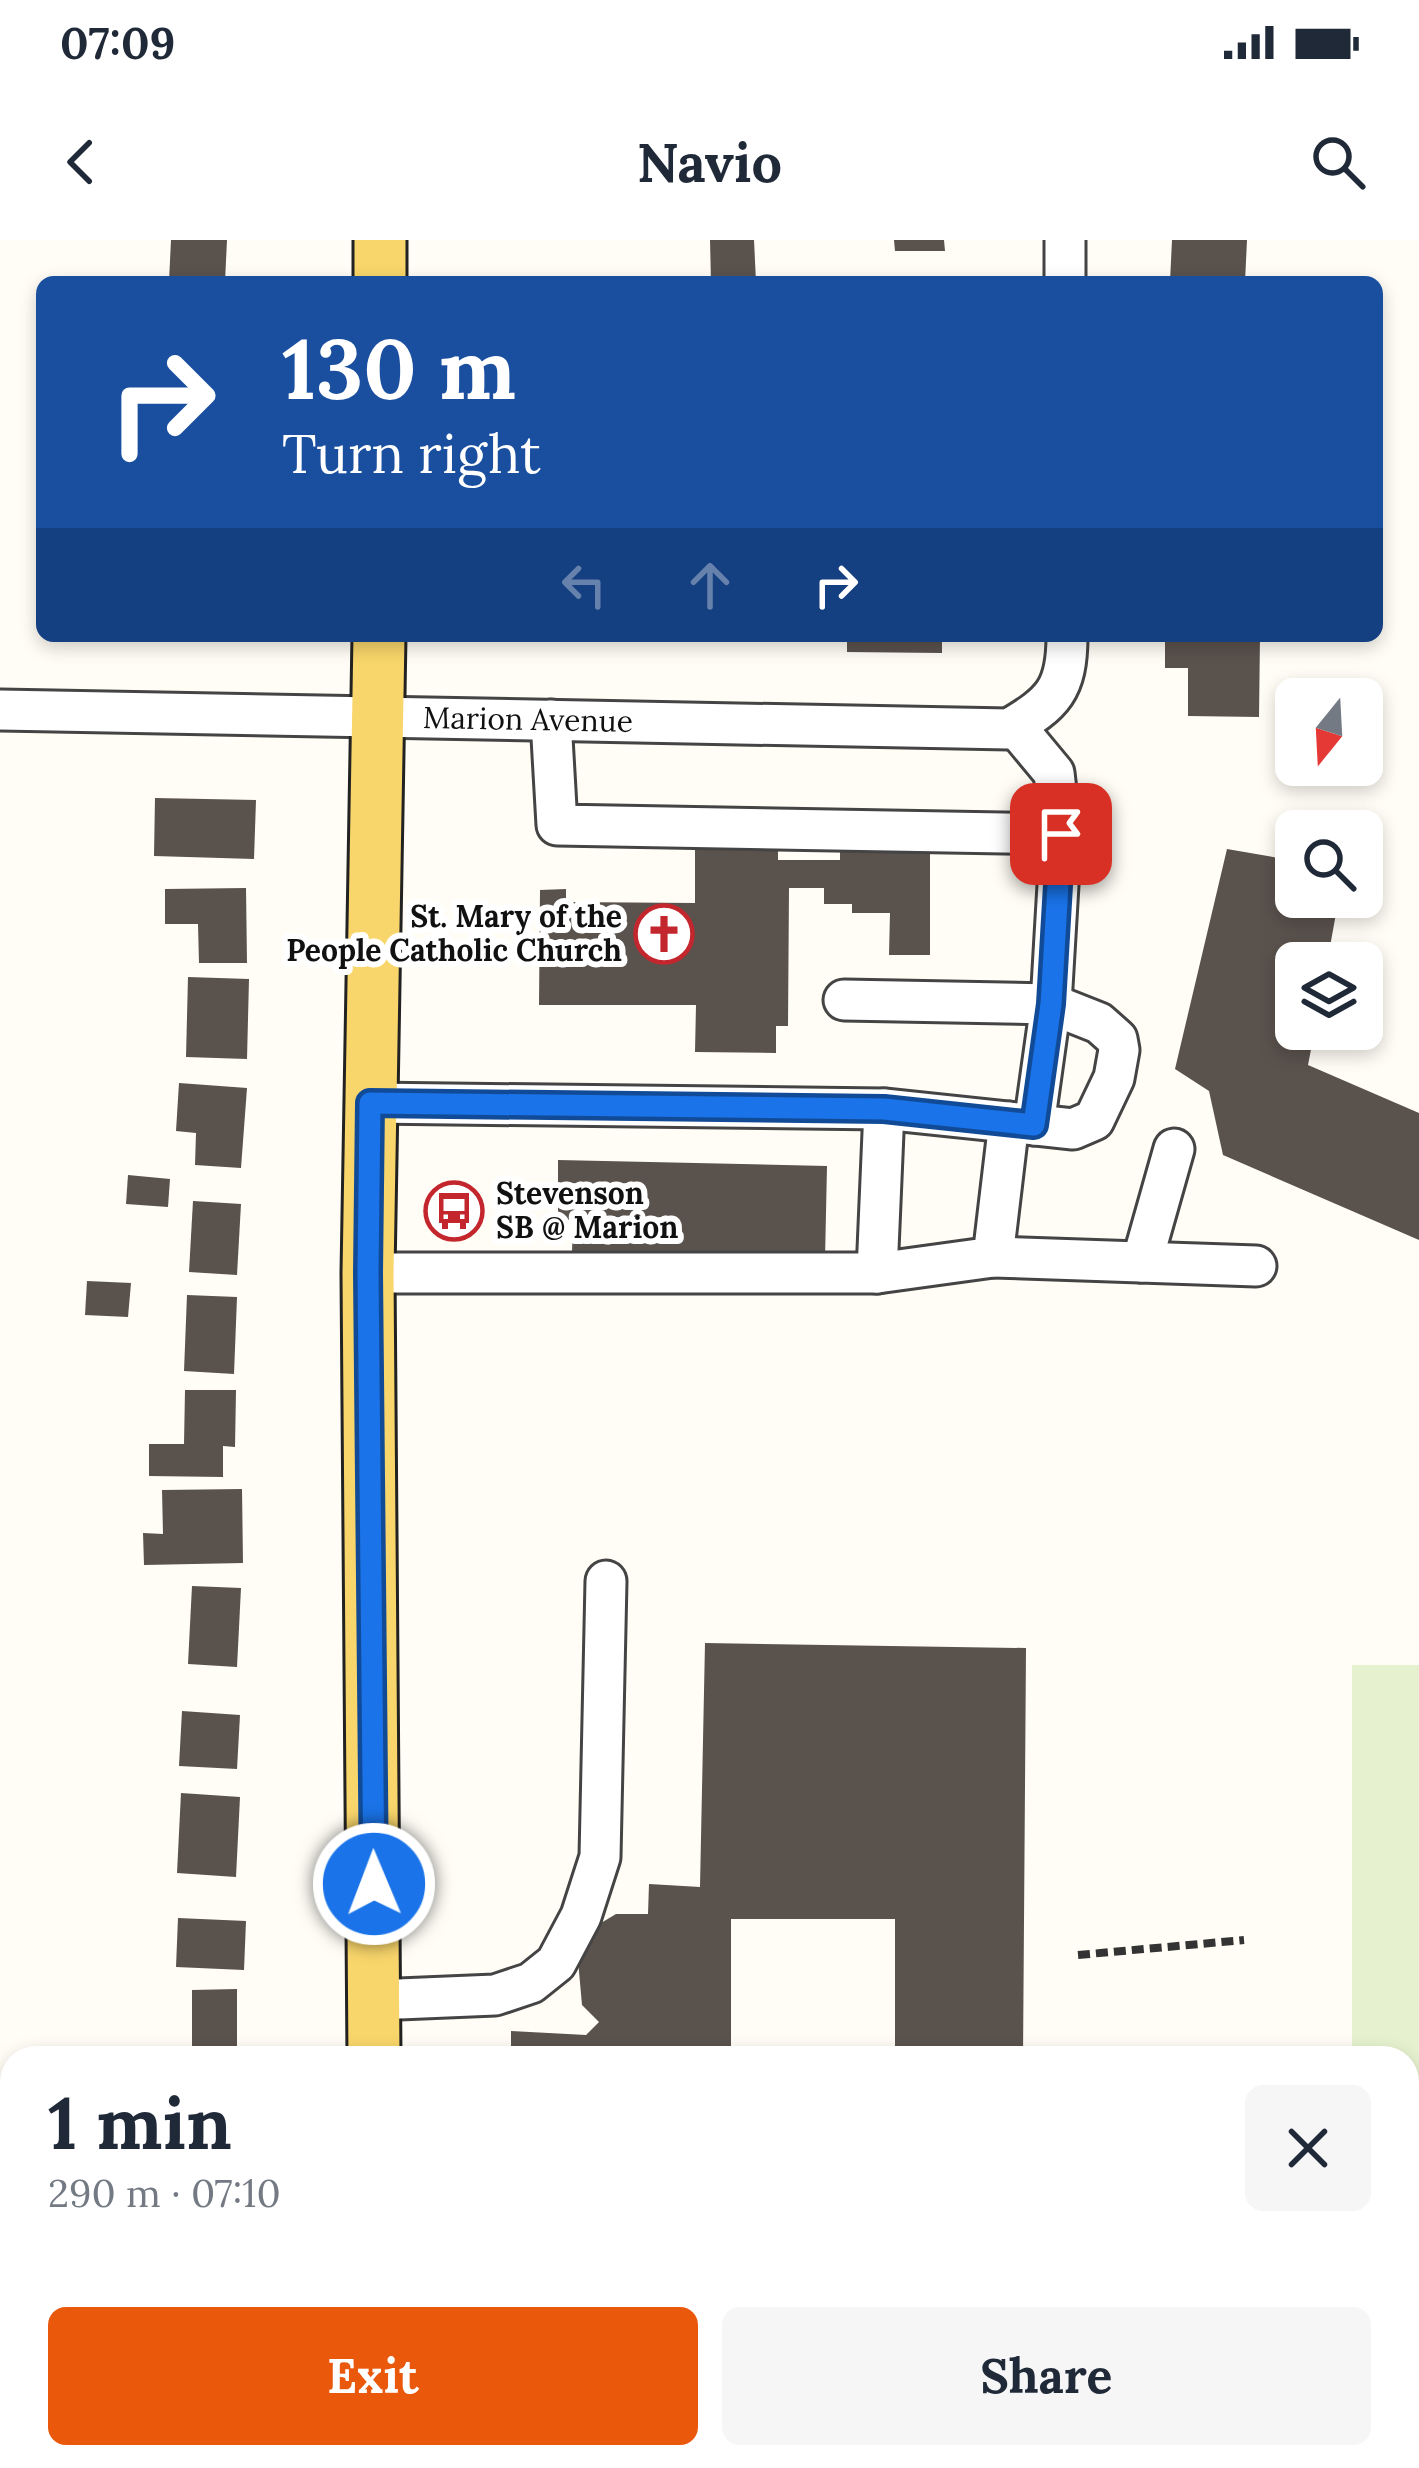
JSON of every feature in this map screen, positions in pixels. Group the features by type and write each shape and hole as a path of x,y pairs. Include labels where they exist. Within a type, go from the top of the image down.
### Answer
{"main road":[{"path":"380,240 380,276"},
{"path":"374,2046 368,1273 379,642"}],"street":[{"path":"1065,240 1065,276"},
{"path":"993,1256 1051,1004 1061,834 1054,773 1015,726 1050,703 1067,661 1066,642"},
{"name":"Marion Avenue","path":"0,710 1015,726"},
{"path":"551,720 557,825 1061,834"},
{"path":"370,1103 884,1109 1073,1129 1094,1120 1114,1078 1117,1039 1099,1023 1051,1004 844,1000"},
{"path":"877,1273 884,1109"},
{"path":"1142,1262 1174,1149"},
{"path":"368,1273 877,1273 993,1256 1256,1266"},
{"path":"375,2000 495,1995 531,1983 556,1964 586,1904 600,1857 606,1581"}],"path":[{"path":"1078,1955 1244,1940"}],"green space":[{"path":"1352,1665 1419,1665 1419,2046 1352,2046"}],"building":[{"path":"171,240 227,240 225,276 169,276"},
{"path":"710,240 754,240 756,276 711,276"},
{"path":"894,240 944,240 945,251 895,251"},
{"path":"1172,240 1247,240 1245,276 1170,276"},
{"path":"847,642 942,642 942,653 847,652"},
{"path":"1165,642 1260,642 1259,717 1188,716 1188,668 1165,668"},
{"path":"155,798 256,800 254,859 154,856"},
{"name":"St. Mary of the People Catholic Church","path":"906,845 930,845 930,955 889,955 890,913 852,913 852,904 824,904 824,888 789,888 788,1026 776,1026 776,1053 695,1052 696,1005 539,1005 540,890 566,889 566,902 695,903 695,849 778,850 778,860 840,860 840,851 906,852"},
{"path":"1227,849 1275,857 1275,918 1335,918 1331,942 1275,942 1275,1050 1311,1050 1308,1065 1419,1113 1419,1240 1223,1155 1209,1091 1175,1069"},
{"path":"246,888 247,963 199,963 198,924 165,924 165,889"},
{"path":"188,977 249,979 247,1059 186,1057"},
{"path":"179,1083 247,1088 241,1168 195,1165 196,1133 176,1131"},
{"path":"558,1160 827,1166 825,1259 572,1252 573,1220 558,1220"},
{"path":"128,1175 170,1179 168,1207 126,1204"},
{"path":"193,1201 241,1204 237,1275 189,1272"},
{"path":"87,1281 131,1283 128,1317 85,1315"},
{"path":"187,1295 237,1297 234,1374 184,1371"},
{"path":"185,1390 236,1390 235,1447 223,1446 223,1477 149,1476 149,1444 184,1444"},
{"path":"242,1489 243,1563 144,1565 143,1533 163,1534 162,1490"},
{"path":"192,1586 241,1588 237,1667 188,1664"},
{"path":"705,1643 1026,1648 1023,2046 895,2046 895,1919 731,1919 731,2046 511,2046 511,2031 586,2035 599,2022 582,2005 576,1938 616,1914 648,1914 649,1884 700,1887"},
{"path":"182,1711 240,1715 237,1769 179,1766"},
{"path":"181,1793 240,1797 236,1877 177,1873"},
{"path":"178,1918 246,1921 244,1970 176,1967"},
{"path":"237,1989 237,2046 192,2046 192,1990"}],"place":[{"name":"St. Mary of the People Catholic Church","path":"664,934"},
{"name":"Stevenson SB @ Marion","path":"454,1211"}],"route":[{"path":"374,1884 370,1103 884,1109 1034,1125 1051,1004 1061,834"}]}
